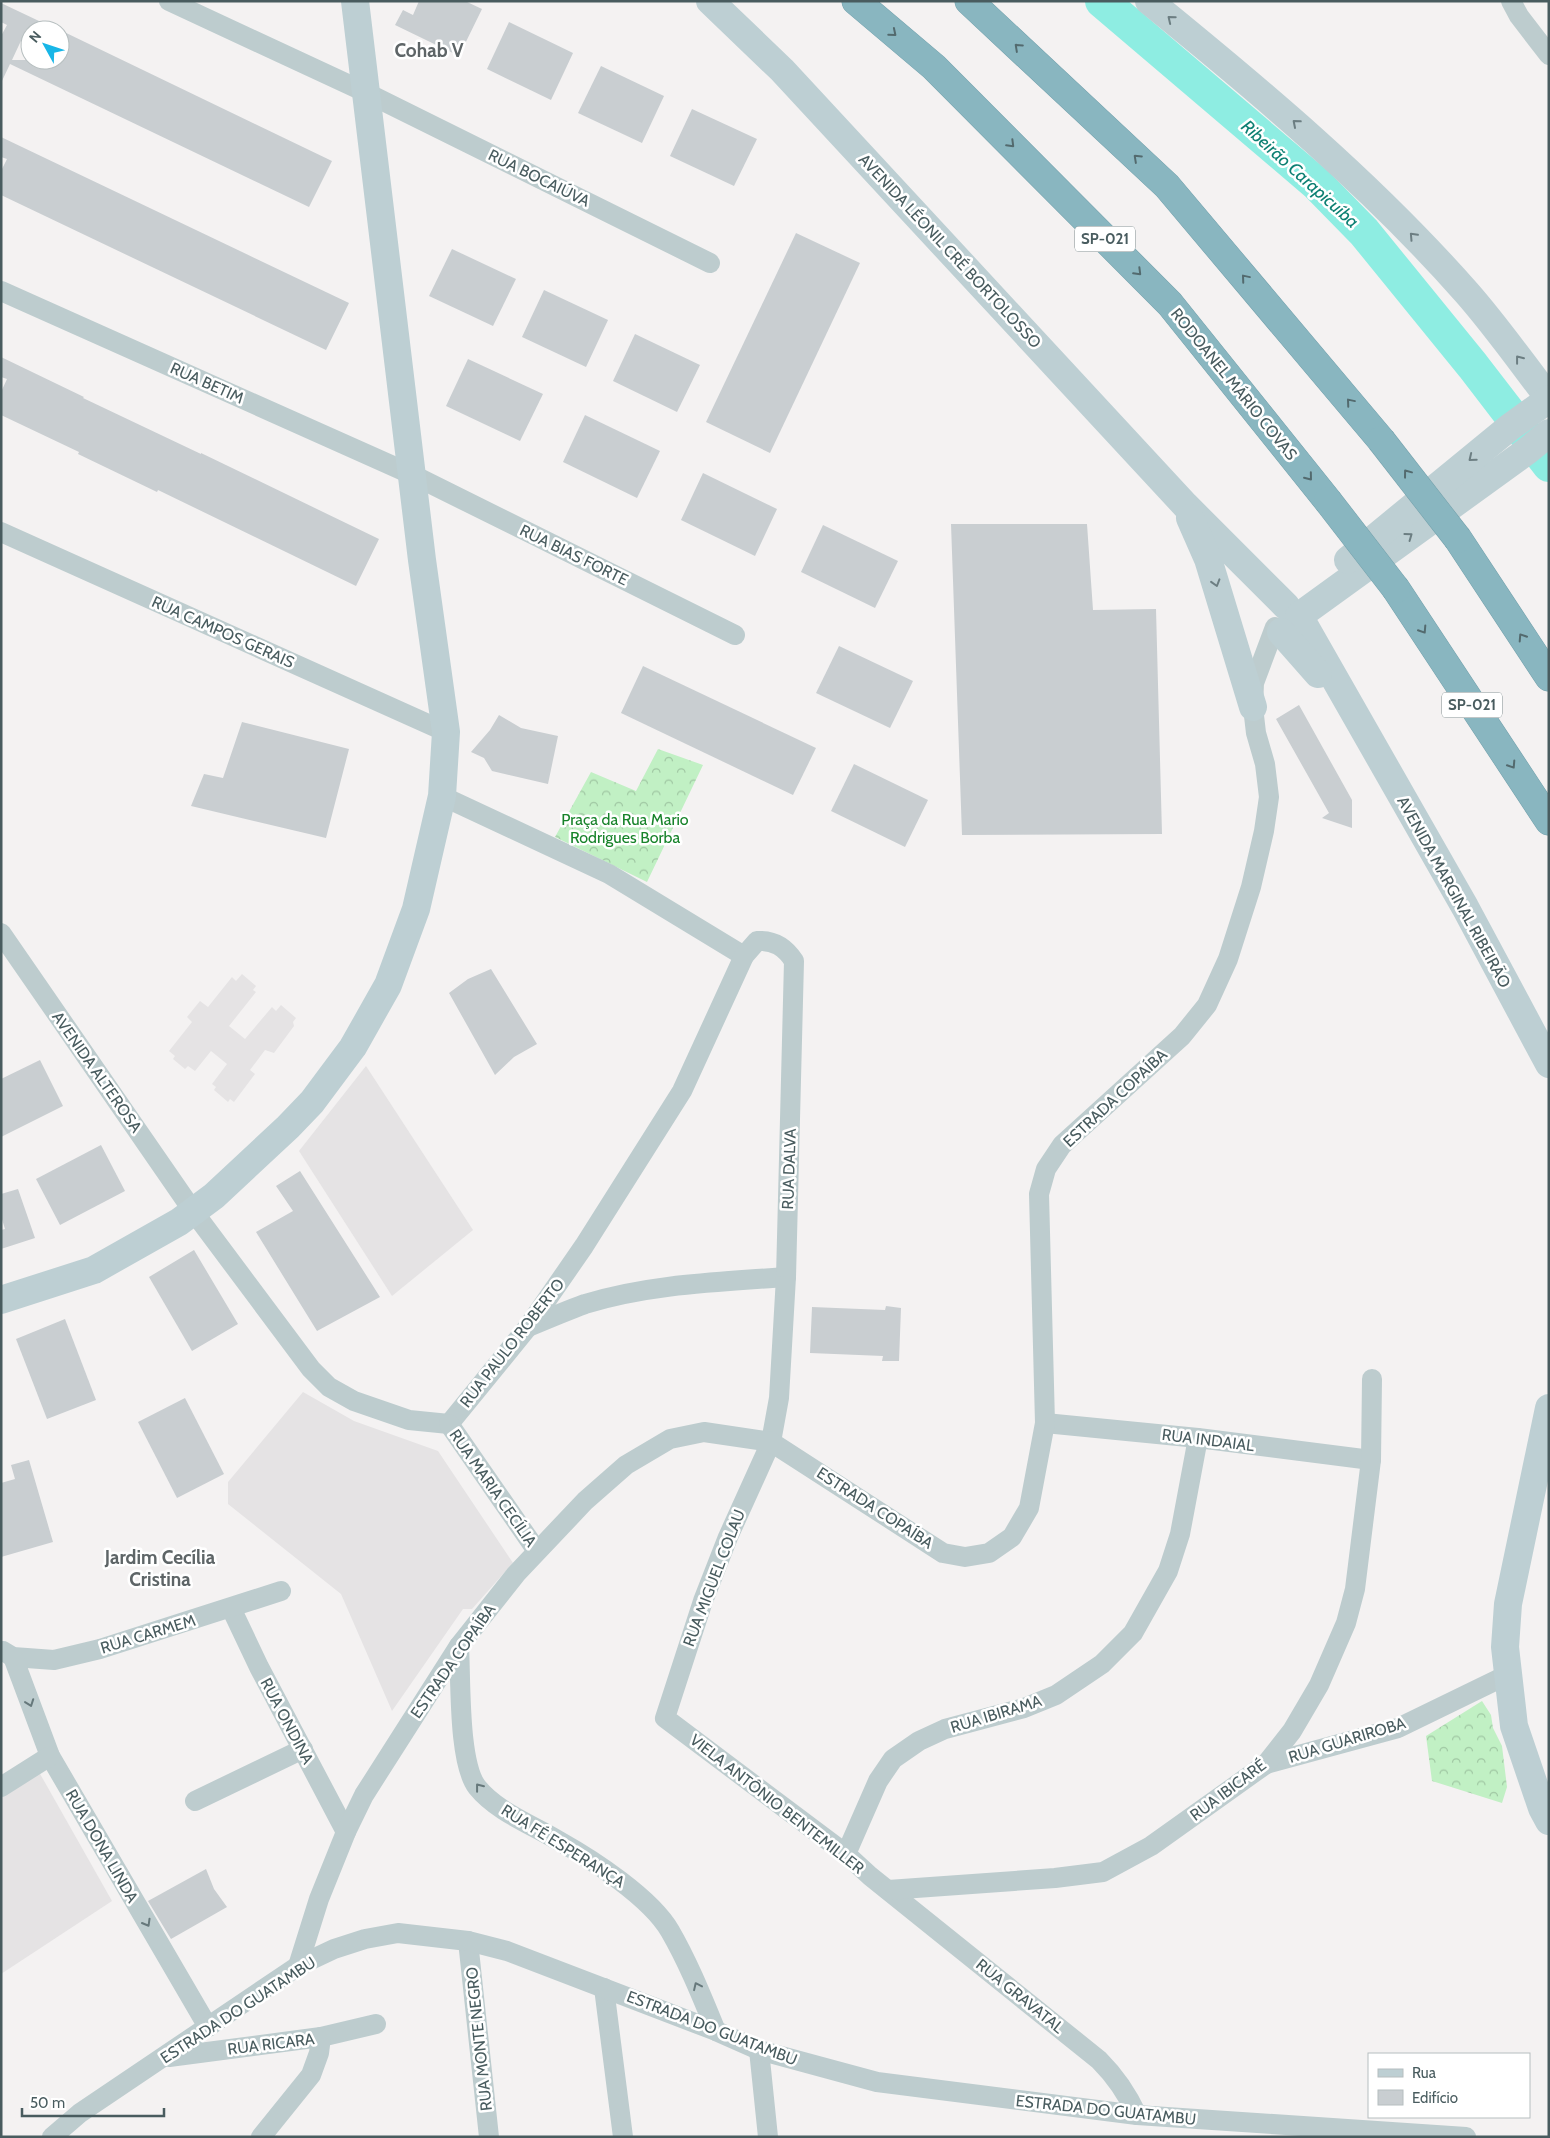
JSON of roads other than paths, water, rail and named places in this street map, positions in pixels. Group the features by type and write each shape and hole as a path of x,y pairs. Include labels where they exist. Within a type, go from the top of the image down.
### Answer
{"highway":[{"name":"RODOANEL MÁRIO COVAS","path":"856,1 934,67 1170,304 1396,589 1549,821"},
{"path":"969,1 1167,186 1382,440 1458,539 1549,677"}],"main road":[{"path":"1,1300 94,1270 179,1222 214,1196 312,1102 353,1047 388,984 413,917 442,796 446,732 422,560 355,1"},
{"name":"AVENIDA LÉONIL CRÉ BORTOLOSSO","path":"710,1 782,70 1185,506 1284,618 1359,720"},
{"path":"1149,1 1236,71 1391,213 1467,294 1534,409 1284,618"},
{"path":"1284,618 1527,451 1549,433"},
{"path":"1185,506 1208,560 1253,707"},
{"name":"AVENIDA MARGINAL RIBEIRÃO","path":"1359,720 1386,772 1465,907 1549,1064"},
{"path":"1549,1408 1508,1604 1505,1647 1514,1726 1542,1808 1549,1821"}],"street":[{"name":"RUA BOCAIÚVA","path":"169,1 367,93 710,263"},
{"path":"1511,1 1519,16 1549,55"},
{"name":"RUA BETIM","path":"1,291 413,476"},
{"name":"RUA BIAS FORTE","path":"413,476 735,634"},
{"name":"RUA CAMPOS GERAIS","path":"1,532 446,732"},
{"name":"ESTRADA COPAÍBA","path":"298,1966 319,1899 346,1832 364,1796 459,1646 516,1574 537,1551 585,1501 626,1465 670,1439 704,1432 771,1442 919,1538 944,1552 966,1557 990,1553 1012,1537 1029,1508 1044,1423 1039,1194 1046,1169 1062,1145 1182,1036 1207,1005 1228,959 1251,888 1264,831 1269,797 1265,764 1256,733 1253,707 1254,683 1284,618"},
{"path":"442,796 609,874 744,956"},
{"name":"AVENIDA ALTEROSA","path":"1,933 193,1211"},
{"name":"RUA DALVA","path":"744,956 757,941 765,941 774,943 786,950 794,961 783,1347 779,1398 771,1442"},
{"name":"RUA PAULO ROBERTO","path":"193,1211 311,1369 329,1387 354,1401 409,1420 449,1424 528,1327 584,1246 682,1091 744,956"},
{"path":"528,1327 585,1304 624,1294 682,1285 786,1277"},
{"name":"RUA IBICARÉ","path":"888,1890 1055,1878 1103,1872 1151,1846 1266,1764 1292,1731 1319,1685 1346,1623 1355,1589 1370,1460 1372,1379"},
{"name":"RUA INDAIAL","path":"1044,1423 1198,1438 1370,1460"},
{"name":"RUA MARIA CECÍLIA","path":"449,1424 537,1551"},
{"name":"RUA IBIRAMA","path":"846,1854 878,1781 893,1759 919,1741 945,1729 1024,1708 1056,1694 1102,1664 1133,1633 1168,1571 1180,1534 1198,1438"},
{"name":"RUA MIGUEL COLAU","path":"665,1718 703,1601 728,1537 771,1442"},
{"name":"RUA CARMEM","path":"7,1654 54,1660 72,1656 232,1608 281,1591"},
{"name":"RUA ONDINA","path":"232,1608 259,1667 346,1832"},
{"name":"RUA FÉ ESPERANÇA","path":"459,1646 462,1723 468,1766 477,1787 499,1806 562,1842 630,1889 651,1908 669,1930 698,1987 716,2031"},
{"name":"RUA DONA LINDA","path":"7,1654 50,1756 208,2027"},
{"name":"RUA GUARIROBA","path":"1266,1764 1398,1728 1507,1674"},
{"name":"VIELA ANTÔNIO BENTEMILLER","path":"665,1718 846,1854 888,1890"},
{"path":"195,1801 303,1749"},
{"path":"1,1787 50,1756"},
{"name":"RUA GRAVATAL","path":"888,1890 1098,2060 1116,2077 1126,2091 1137,2115"},
{"name":"ESTRADA DO GUATAMBU","path":"52,2137 80,2113 298,1966 334,1949 365,1939 398,1933 468,1941 507,1951 716,2031 759,2050 877,2082 1137,2115 1466,2137"},
{"name":"RUA MONTE NEGRO","path":"468,1941 489,2137"},
{"path":"604,1988 623,2137"},
{"name":"RUA RICARA","path":"165,2057 321,2037 376,2024"},
{"path":"261,2137 311,2074 320,2053 321,2037"},
{"path":"759,2050 768,2137"},
{"path":"1251,2137 1270,2125"}],"waterway":[{"name":"Ribeirão Carapicuíba","path":"1102,1 1317,184 1364,232 1473,366 1549,465"}],"district":[{"name":"Cohab V","path":"429,50"},
{"name":"Jardim Cecília Cristina","path":"160,1568"}],"park label":[{"name":"Praça da Rua Mario Rodrigues Borba","path":"625,828"}]}
